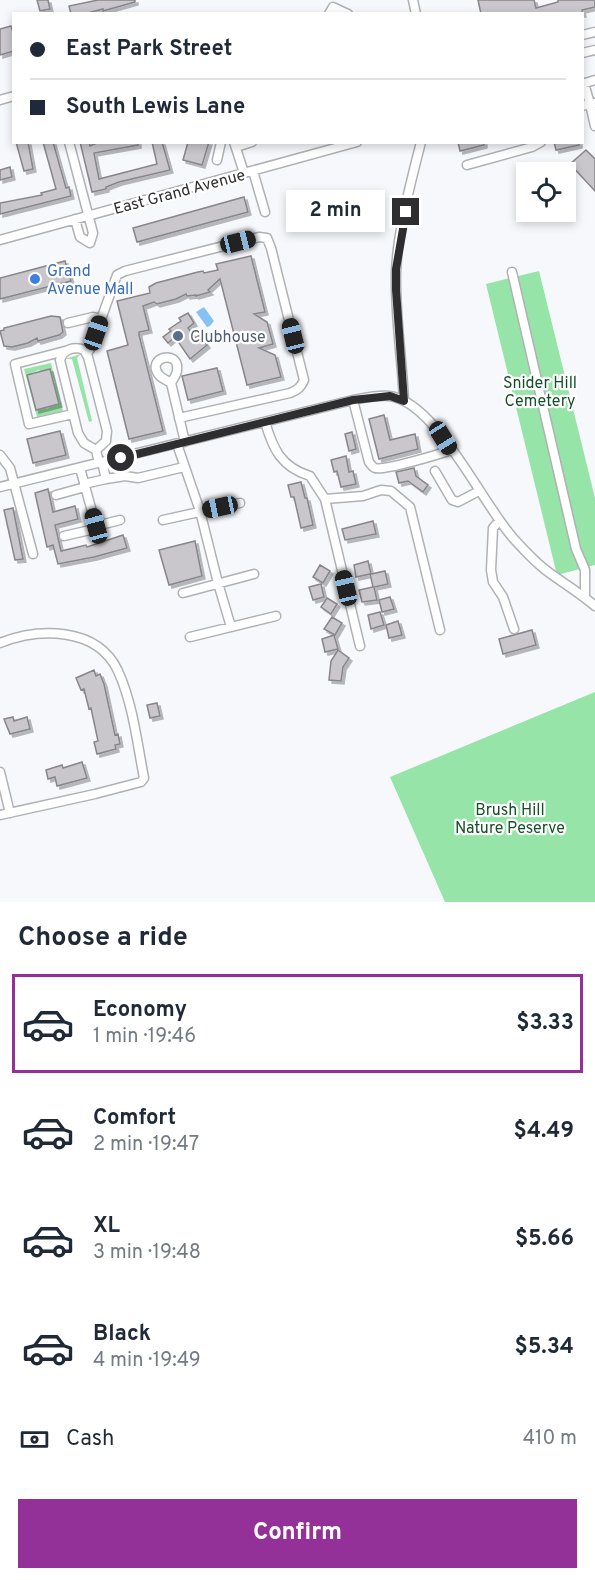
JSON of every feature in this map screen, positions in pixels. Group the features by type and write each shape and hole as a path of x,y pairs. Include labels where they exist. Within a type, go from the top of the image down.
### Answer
{"street":[{"path":"329,12 333,7 344,12"},
{"path":"584,86 595,126"},
{"path":"70,144 93,233 90,243 80,237 75,219"},
{"path":"217,160 221,144"},
{"name":"East Grand Avenue","path":"0,240 350,144"},
{"path":"404,401 397,319 396,269 421,144"},
{"path":"467,165 537,144"},
{"path":"235,145 244,174"},
{"path":"254,171 265,212"},
{"path":"87,354 117,275 259,237 267,238 272,248 304,380 302,386 290,393 179,418"},
{"path":"512,272 576,549 585,570 585,598"},
{"path":"68,323 93,317 101,319"},
{"path":"73,414 29,424 15,364 80,348 87,354 107,434 106,441 96,450"},
{"path":"65,351 60,360 81,439 88,447 96,450 106,479"},
{"path":"171,383 179,418 184,467 200,512 231,627"},
{"path":"0,487 353,400 390,396 414,406 434,424 499,521 514,539 545,570 595,606"},
{"path":"353,400 369,462 373,467 377,469 391,466 451,450"},
{"path":"265,422 272,445 282,459 296,472 310,476 325,499 360,646"},
{"path":"0,455 10,468 33,554"},
{"path":"56,495 106,479 125,476 138,478 184,467"},
{"path":"80,468 96,526"},
{"path":"435,471 452,500 458,502 480,491"},
{"path":"325,499 363,496 381,490 391,491 410,507 440,630"},
{"path":"163,520 240,503"},
{"path":"64,536 120,520"},
{"path":"499,521 493,528 491,570 493,582 503,597 514,629"},
{"path":"183,593 254,573"},
{"path":"190,637 276,616"},
{"path":"0,643 47,632 84,640 100,649 117,669 125,692 144,778 141,782 95,794 0,815"},
{"path":"0,772 10,813"}],"green space":[{"name":"Snider Hill Cemetery","path":"539,271 595,498 595,565 557,575 486,284"},
{"path":"81,354 77,358 92,421 89,422 72,359 65,359"},
{"path":"51,363 63,411 37,417 24,369","holes":["39,370 41,372 50,370 59,404 49,406 48,409 45,407 36,410 27,375"]},
{"name":"Brush Hill Nature Peserve","path":"595,692 595,902 445,902 390,777"}],"water":[{"path":"204,307 214,321 207,327 196,312"}],"building":[{"path":"37,0 48,0 50,9 40,11"},
{"path":"98,0 135,0 135,2 103,11 103,9 92,12 70,12 69,6"},
{"path":"478,0 534,0 536,8 558,2 558,0 595,0 595,7 582,10 582,12 481,12"},
{"path":"11,26 12,52 0,55 0,29"},
{"path":"17,144 28,144 33,169 24,171"},
{"path":"44,144 54,144 66,188 69,187 71,196 0,214 0,203 42,195 41,193 56,189"},
{"path":"80,144 90,144 90,146 94,144 138,144 94,153 99,179 157,164 152,144 163,144 170,170 119,182 106,189 92,192"},
{"path":"187,144 208,144 202,165 183,160"},
{"path":"458,144 484,144 484,145 460,151"},
{"path":"554,144 579,144 579,145 556,150"},
{"path":"586,150 595,159 595,191 576,170 576,162 572,162"},
{"path":"10,167 12,177 0,180 0,170"},
{"path":"244,197 248,212 137,242 133,228"},
{"path":"251,256 265,312 254,314 267,322 273,344 259,348 275,355 281,377 247,385 220,279 208,290 210,292 196,296 186,294 176,299 143,306 149,330 139,332 139,335 163,431 129,439 107,351 128,345 117,301 150,293 149,287 156,283 198,272 218,270 216,264"},
{"name":"Grand Avenue Mall","path":"65,261 71,281 0,299 0,278"},
{"name":"Clubhouse","path":"188,313 194,323 188,328 195,338 200,335 207,345 190,359 175,337 168,343 163,337 171,331 169,329 181,321 179,318"},
{"path":"51,316 60,317 63,332 59,335 38,341 37,338 12,347 4,346 0,331 4,328"},
{"path":"217,368 223,391 188,400 182,376"},
{"path":"50,369 59,404 36,410 27,375"},
{"path":"384,415 390,440 415,434 418,449 379,459 369,419"},
{"path":"60,431 66,455 33,463 27,439"},
{"path":"352,432 356,449 349,451 345,434"},
{"path":"346,456 349,472 353,471 356,484 341,487 337,471 334,472 331,460"},
{"path":"414,468 416,476 428,485 423,492 408,481 399,483 396,472"},
{"path":"301,482 313,525 301,528 294,497 291,497 288,485"},
{"path":"48,489 53,512 75,506 78,519 55,525 61,551 86,545 87,547 123,535 127,548 58,564 53,545 47,547 35,493"},
{"path":"13,508 23,559 15,560 4,510"},
{"path":"373,521 376,534 345,540 342,529"},
{"path":"195,541 202,576 169,585 159,550"},
{"path":"368,561 371,574 385,571 388,584 374,587 377,600 362,602 359,590 373,587 370,574 356,577 354,565"},
{"path":"320,565 330,571 323,583 313,577"},
{"path":"321,584 324,597 313,600 309,587"},
{"path":"390,597 394,609 382,612 379,600"},
{"path":"327,598 337,604 331,614 321,607"},
{"path":"380,612 384,625 371,629 368,615"},
{"path":"332,617 342,623 335,635 324,629"},
{"path":"398,621 402,635 389,638 386,625"},
{"path":"532,630 536,645 503,654 499,639"},
{"path":"334,635 338,649 325,652 322,639"},
{"path":"338,650 349,658 343,667 341,681 329,680 331,661"},
{"path":"94,670 96,676 100,674 104,684 115,735 118,734 120,744 115,745 116,749 97,754 94,742 98,741 91,708 89,709 84,689 81,690 76,678"},
{"path":"157,703 160,716 150,718 147,705"},
{"path":"13,717 14,721 27,717 30,729 10,734 4,719"},
{"path":"82,762 87,778 57,786 55,777 48,779 46,770"}],"place":[{"name":"Grand Avenue Mall","path":"35,279"},
{"name":"Clubhouse","path":"178,336"}],"route":[{"path":"121,458 353,400 390,396 404,401 397,319 396,269 406,212"}]}
